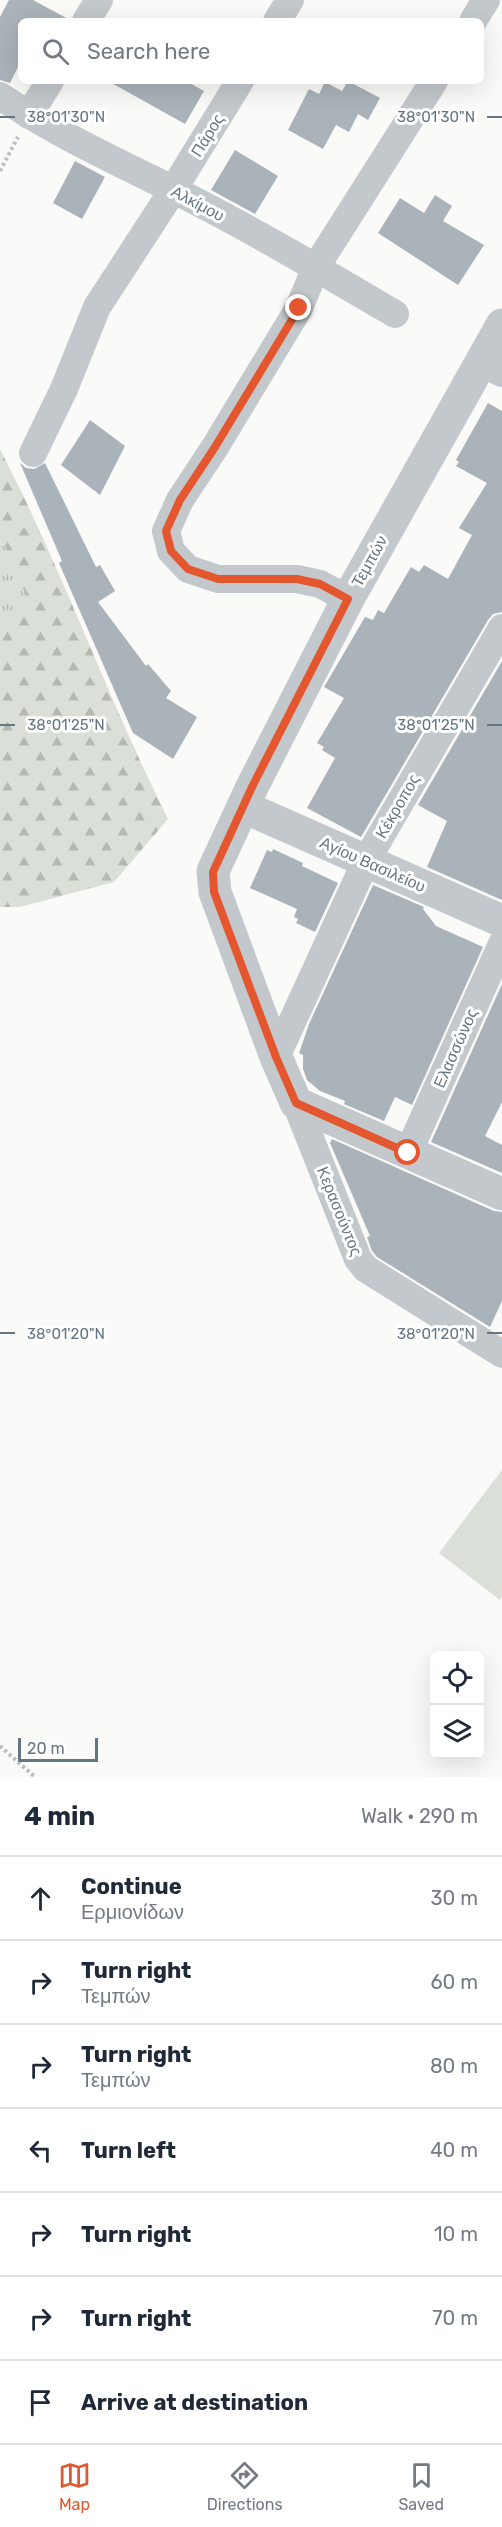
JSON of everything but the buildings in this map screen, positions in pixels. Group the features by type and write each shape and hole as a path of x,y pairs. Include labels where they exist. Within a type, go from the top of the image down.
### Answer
{"street":[{"path":"88,18 99,0"},
{"path":"279,18 290,0"},
{"path":"475,18 486,0"},
{"path":"29,115 48,84"},
{"name":"Πάρος","path":"33,453 97,307 238,84"},
{"path":"348,599 320,584 297,579 218,579 188,569 171,551 166,531 180,500 215,447 299,308 316,267 432,84"},
{"name":"Αλκίμου","path":"0,96 100,155 173,190 316,267 395,314"},
{"name":"Τεμπών","path":"296,1103 276,1057 214,892 213,872 348,599 491,368 502,325"},
{"name":"Κέκροπος","path":"276,1057 366,861 502,628"},
{"name":"Αγίου Βασιλείου","path":"244,807 502,921"},
{"name":"Ελασσώνος","path":"408,1153 502,944"},
{"path":"296,1103 502,1194"},
{"name":"Κερασούντος","path":"296,1103 358,1259 366,1269 502,1354"}],"path":[{"path":"0,171 29,115"},
{"path":"0,1746 35,1777"}],"green space":[{"path":"0,449 44,540 125,727 168,819 114,882 20,907 0,907"},
{"path":"0,534 31,607 0,638"},
{"path":"502,1470 502,1596 500,1600 439,1553"}],"route":[{"path":"299,308 215,447 180,500 166,531 171,551 188,569 218,579 297,579 320,584 348,599 253,785 213,872 214,892 276,1057 296,1103 408,1153"}]}
